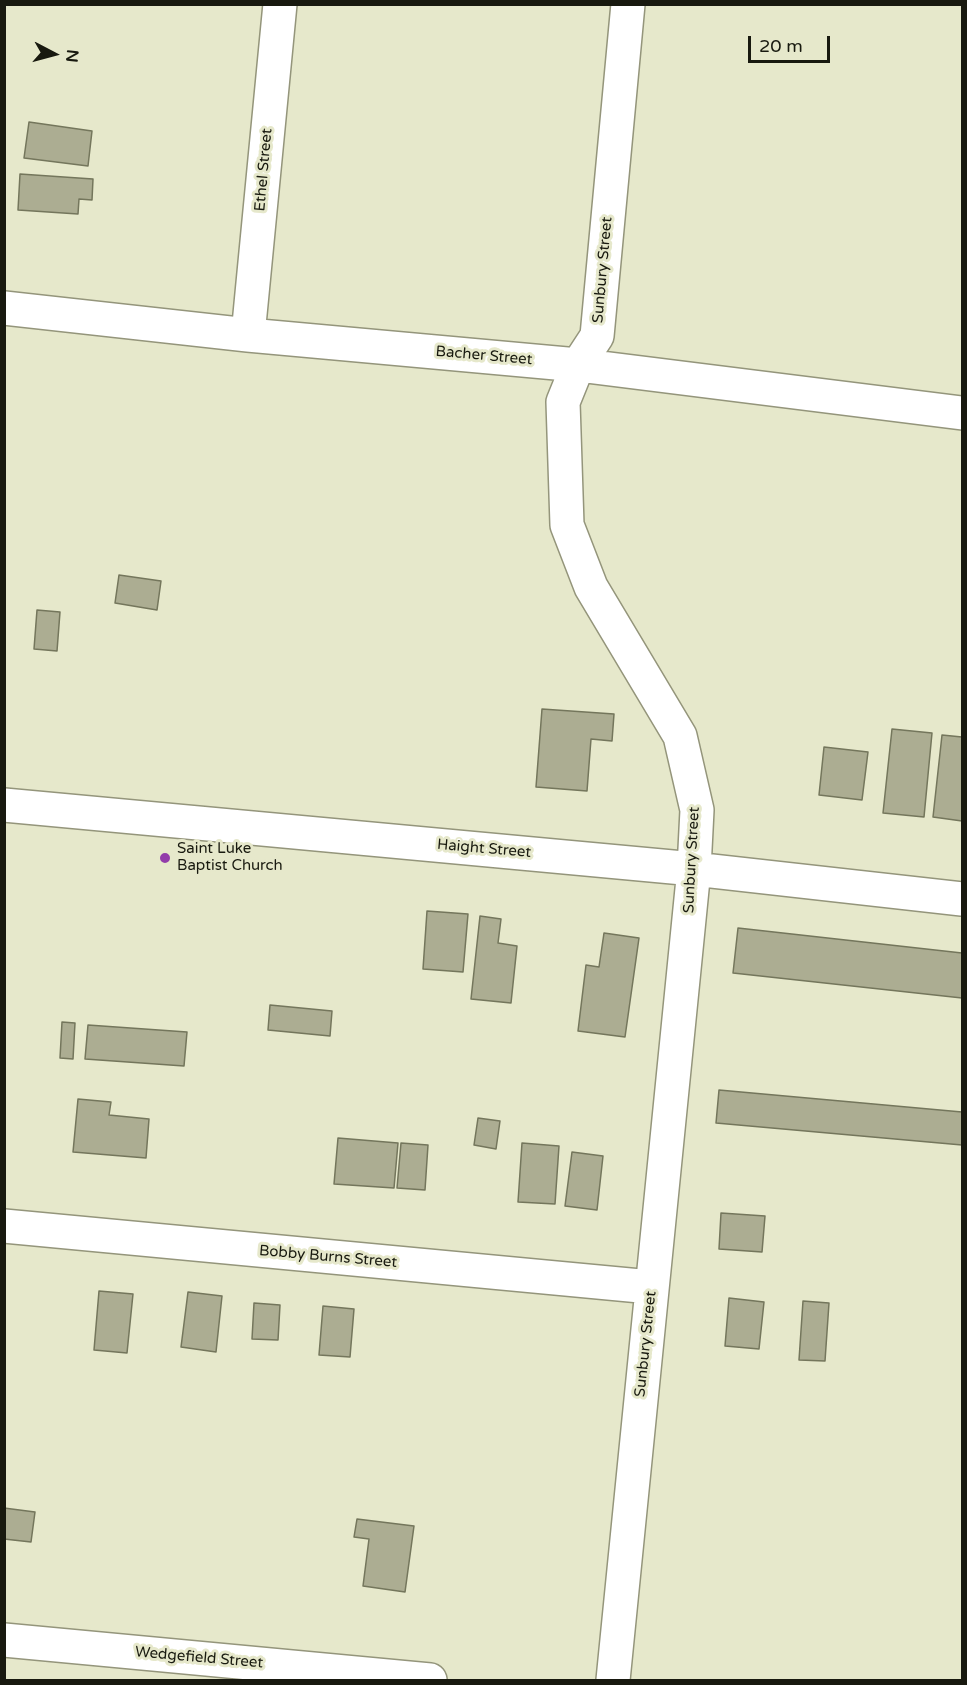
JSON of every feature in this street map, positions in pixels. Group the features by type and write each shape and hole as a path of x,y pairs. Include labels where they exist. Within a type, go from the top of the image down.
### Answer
{"street":[{"name":"Ethel Street","path":"248,335 280,4"},
{"name":"Sunbury Street","path":"613,1680 694,869 697,810 680,736 591,586 567,525 563,402 578,365 597,336 628,4"},
{"name":"Bacher Street","path":"4,308 248,335 578,365 963,413"},
{"name":"Haight Street","path":"4,805 694,869 963,899"},
{"name":"Bobby Burns Street","path":"4,1226 651,1287"},
{"name":"Wedgefield Street","path":"4,1640 430,1680"}],"building":[{"path":"29,122 92,131 88,166 24,158"},
{"path":"20,174 93,179 92,200 79,199 78,214 18,210"},
{"path":"119,575 161,581 157,610 115,603"},
{"path":"37,610 60,612 57,651 34,649"},
{"path":"542,709 614,714 612,741 591,739 587,791 536,787"},
{"path":"892,729 932,733 924,817 883,813"},
{"path":"942,735 962,737 962,821 933,817"},
{"path":"824,747 868,752 862,800 819,795"},
{"path":"427,911 468,914 463,972 423,969"},
{"path":"480,916 501,919 498,943 517,946 511,1003 471,999"},
{"path":"738,928 962,953 962,998 733,973"},
{"path":"604,933 639,938 625,1037 578,1031 586,965 599,967"},
{"path":"270,1005 332,1011 330,1036 268,1030"},
{"path":"62,1022 75,1023 73,1059 60,1058"},
{"path":"88,1025 187,1032 184,1066 85,1059"},
{"path":"719,1090 962,1112 962,1145 716,1123"},
{"path":"78,1099 111,1102 109,1115 149,1119 146,1158 73,1152"},
{"path":"478,1118 500,1121 496,1149 474,1145"},
{"path":"338,1138 398,1143 394,1188 334,1184"},
{"path":"401,1143 428,1145 425,1190 397,1188"},
{"path":"522,1143 559,1146 555,1204 518,1202"},
{"path":"572,1152 603,1156 597,1210 565,1206"},
{"path":"721,1213 765,1216 762,1252 719,1249"},
{"path":"99,1291 133,1294 127,1353 94,1350"},
{"path":"188,1292 222,1296 216,1352 181,1347"},
{"path":"729,1298 764,1302 759,1349 725,1346"},
{"path":"803,1301 829,1303 825,1361 799,1360"},
{"path":"254,1303 280,1305 278,1340 252,1339"},
{"path":"323,1306 354,1309 350,1357 319,1355"},
{"path":"4,1508 35,1512 31,1542 4,1539"},
{"path":"357,1519 414,1526 405,1592 363,1586 369,1539 354,1537"}],"place":[{"name":"Saint Luke Baptist Church","path":"165,858"}]}
